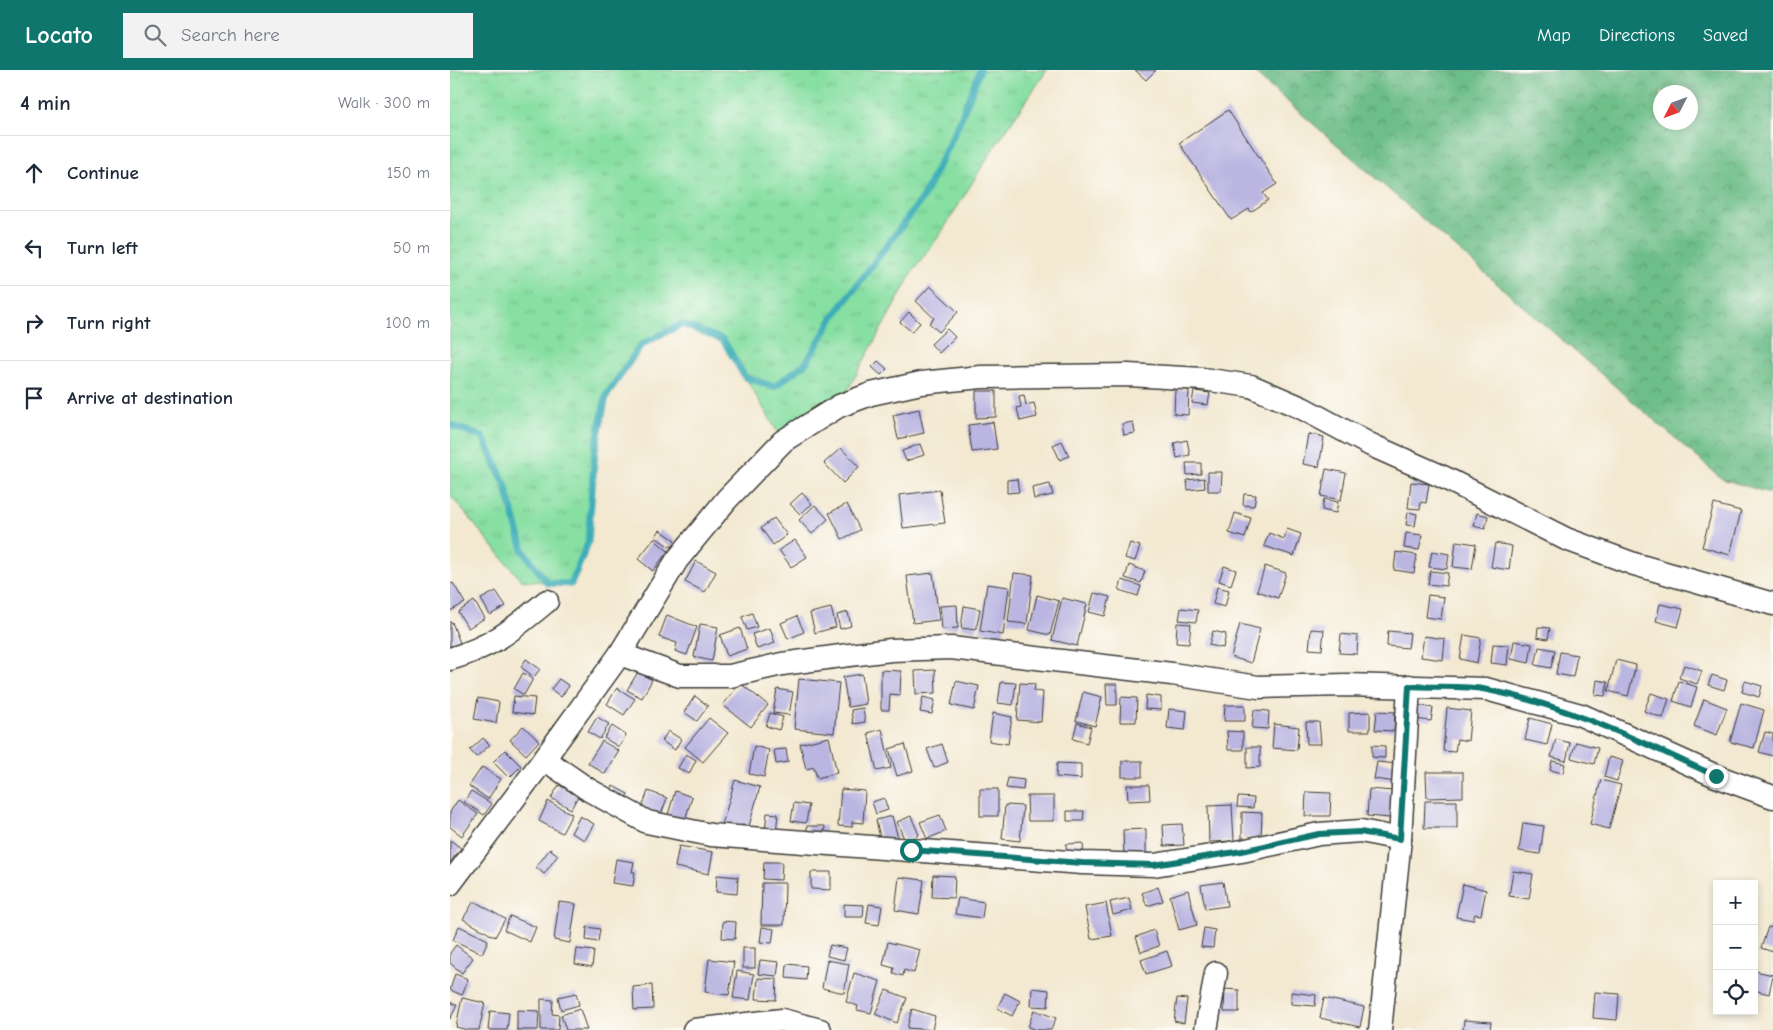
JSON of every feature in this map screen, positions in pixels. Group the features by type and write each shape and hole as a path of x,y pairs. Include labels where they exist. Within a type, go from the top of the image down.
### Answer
{"street":[{"path":"450,884 544,760 620,654 677,560 726,499 783,442 839,406 871,394 922,383 981,377 1128,375 1203,379 1251,386 1302,408 1371,445 1443,477 1566,539 1634,564 1773,604"},
{"path":"450,659 479,650 505,635 547,601"},
{"path":"620,654 680,676 730,676 782,664 841,656 891,650 951,648 1172,674 1258,687 1409,686 1486,689 1582,715 1716,776 1773,797"},
{"path":"1380,1030 1400,839 1409,686"},
{"path":"544,760 589,790 646,822 711,835 1072,862 1154,865 1242,851 1319,834 1360,832 1400,839"},
{"path":"1206,1030 1216,973"},
{"path":"694,1030 781,1025 820,1030"}],"green space":[{"path":"450,70 1047,70 993,149 941,233 912,273 839,406 783,441 723,340 682,324 641,345 606,396 595,450 588,543 571,584 521,580 450,495"},
{"path":"1251,70 1773,70 1773,494 1722,479"}],"building":[{"path":"1135,70 1156,70 1146,80"},
{"path":"1228,110 1277,184 1263,193 1268,200 1251,212 1249,209 1231,220 1179,143"},
{"path":"930,286 958,312 939,332 929,323 934,318 916,301"},
{"path":"909,312 920,323 912,332 900,322"},
{"path":"947,329 955,337 939,353 931,344"},
{"path":"878,361 887,369 881,375 872,367"},
{"path":"1175,389 1189,390 1188,415 1174,414"},
{"path":"976,391 996,391 996,417 976,418"},
{"path":"1194,391 1210,393 1208,405 1192,403"},
{"path":"1024,395 1026,405 1034,403 1037,417 1020,421 1017,408 1021,407 1019,396"},
{"path":"919,409 924,433 898,439 893,415"},
{"path":"993,422 997,449 972,452 968,425"},
{"path":"1133,422 1135,433 1124,435 1122,424"},
{"path":"1308,434 1324,437 1319,467 1303,464"},
{"path":"1187,440 1190,455 1177,458 1174,443"},
{"path":"1062,441 1069,456 1060,460 1053,445"},
{"path":"920,444 924,455 906,461 902,451"},
{"path":"841,448 859,467 843,483 824,463"},
{"path":"1186,463 1201,463 1201,474 1187,475"},
{"path":"1326,469 1346,473 1341,500 1321,496"},
{"path":"1208,472 1222,472 1221,491 1208,491"},
{"path":"1204,478 1205,488 1188,490 1187,480"},
{"path":"1017,479 1019,492 1007,493 1007,480"},
{"path":"1411,482 1429,484 1426,503 1421,502 1420,509 1408,508"},
{"path":"1050,484 1053,495 1034,499 1032,488"},
{"path":"940,490 945,523 903,528 899,495"},
{"path":"802,493 812,504 800,514 790,504"},
{"path":"1244,494 1256,495 1254,506 1243,505"},
{"path":"1324,499 1338,502 1336,513 1322,510"},
{"path":"847,504 860,530 842,539 829,513"},
{"path":"1714,504 1741,511 1730,555 1702,547"},
{"path":"815,505 828,519 812,534 799,520"},
{"path":"1408,512 1417,514 1415,526 1406,525"},
{"path":"1235,513 1251,518 1245,538 1229,533"},
{"path":"1477,513 1488,516 1485,529 1474,526"},
{"path":"774,518 787,535 773,545 761,528"},
{"path":"1287,529 1301,534 1294,556 1264,546 1269,533 1284,539"},
{"path":"660,530 675,540 670,547 655,537"},
{"path":"1406,533 1422,535 1419,550 1404,548"},
{"path":"654,539 668,551 653,571 638,559"},
{"path":"795,540 807,557 791,567 779,550"},
{"path":"1456,541 1476,544 1472,569 1453,567"},
{"path":"1130,543 1140,546 1135,561 1125,558"},
{"path":"1495,543 1512,546 1509,570 1491,567"},
{"path":"1432,551 1449,554 1447,569 1429,567"},
{"path":"1396,552 1417,555 1414,573 1394,570"},
{"path":"696,561 716,572 705,592 685,582"},
{"path":"1129,565 1145,571 1141,583 1125,578"},
{"path":"1224,566 1236,570 1231,585 1219,581"},
{"path":"1265,566 1286,573 1278,598 1257,591"},
{"path":"1430,571 1448,573 1446,586 1428,584"},
{"path":"933,573 939,620 913,623 907,576"},
{"path":"1014,573 1033,575 1027,624 1008,622"},
{"path":"1122,580 1141,586 1138,596 1119,590"},
{"path":"453,583 465,603 450,611 450,584"},
{"path":"987,584 1009,587 1003,635 980,631"},
{"path":"1217,587 1229,590 1225,607 1213,604"},
{"path":"496,591 506,606 490,615 481,599"},
{"path":"1094,593 1110,597 1105,616 1089,612"},
{"path":"1037,595 1059,601 1050,635 1029,630"},
{"path":"1428,595 1444,597 1441,619 1425,617"},
{"path":"1062,598 1087,604 1077,646 1052,640"},
{"path":"474,601 485,618 468,628 458,612"},
{"path":"1660,604 1683,609 1678,627 1656,621"},
{"path":"957,605 958,628 942,629 940,606"},
{"path":"964,606 980,609 976,630 961,628"},
{"path":"831,608 836,627 815,633 810,613"},
{"path":"1181,608 1198,610 1196,622 1179,620"},
{"path":"848,612 851,626 840,629 837,615"},
{"path":"752,613 757,627 747,630 742,617"},
{"path":"667,615 697,627 687,655 675,651 677,643 659,637"},
{"path":"797,616 804,632 788,639 781,623"},
{"path":"450,622 452,622 460,643 450,647"},
{"path":"1177,623 1191,624 1189,644 1176,643"},
{"path":"700,624 718,627 712,661 694,657"},
{"path":"1240,624 1260,629 1251,663 1231,657"},
{"path":"1538,627 1550,628 1548,639 1537,637"},
{"path":"740,628 747,649 727,656 720,635"},
{"path":"770,628 775,643 757,649 752,634"},
{"path":"1311,629 1324,630 1322,650 1309,649"},
{"path":"1213,631 1226,634 1223,648 1209,645"},
{"path":"1388,631 1410,633 1408,648 1387,646"},
{"path":"1341,634 1358,636 1357,654 1339,653"},
{"path":"1464,635 1481,638 1477,663 1460,659"},
{"path":"1424,636 1445,639 1443,660 1421,657"},
{"path":"1514,641 1532,644 1529,663 1511,659"},
{"path":"1493,644 1509,645 1507,665 1491,663"},
{"path":"1539,647 1555,650 1551,668 1535,665"},
{"path":"1560,652 1577,655 1573,677 1556,674"},
{"path":"526,659 540,669 534,677 521,667"},
{"path":"1616,660 1636,665 1628,696 1608,691"},
{"path":"1684,665 1702,671 1697,684 1679,678"},
{"path":"881,670 901,671 900,695 890,694 889,710 881,710"},
{"path":"935,670 936,693 916,694 915,671"},
{"path":"638,672 652,680 642,698 627,690"},
{"path":"523,673 533,679 524,695 514,689"},
{"path":"862,674 866,704 848,707 843,677"},
{"path":"1712,675 1727,680 1724,690 1708,685"},
{"path":"559,679 569,686 561,697 551,689"},
{"path":"799,679 839,683 834,733 794,729"},
{"path":"1597,680 1608,682 1605,696 1595,695"},
{"path":"956,681 979,686 974,710 951,705"},
{"path":"1679,681 1697,687 1691,707 1673,701"},
{"path":"1745,681 1762,686 1759,697 1742,692"},
{"path":"1001,682 1016,683 1013,705 998,703"},
{"path":"740,683 768,705 751,727 723,705"},
{"path":"1020,683 1035,684 1034,691 1043,692 1041,722 1017,720"},
{"path":"1106,684 1117,684 1117,705 1107,705"},
{"path":"617,688 635,699 624,715 607,704"},
{"path":"777,689 793,692 789,715 773,713"},
{"path":"1083,692 1102,697 1095,726 1076,721"},
{"path":"1651,693 1669,699 1663,718 1644,711"},
{"path":"1146,695 1161,697 1161,710 1145,709"},
{"path":"514,696 535,698 533,715 512,712"},
{"path":"695,696 708,706 697,721 684,712"},
{"path":"923,697 935,700 932,714 920,712"},
{"path":"1121,697 1137,698 1136,722 1120,722"},
{"path":"478,698 499,702 496,723 474,719"},
{"path":"1704,699 1727,708 1717,735 1694,726"},
{"path":"1741,703 1764,710 1754,748 1730,742"},
{"path":"1225,705 1245,705 1245,721 1224,721"},
{"path":"1417,705 1433,708 1431,721 1415,719"},
{"path":"863,708 865,722 853,724 851,710"},
{"path":"1447,708 1471,711 1468,741 1457,739 1455,752 1443,751"},
{"path":"1169,709 1187,711 1185,730 1167,728"},
{"path":"1254,710 1269,711 1268,729 1252,728"},
{"path":"1377,711 1395,712 1394,731 1375,730"},
{"path":"1370,712 1370,731 1349,731 1349,713"},
{"path":"770,713 783,717 779,730 766,726"},
{"path":"993,713 1012,717 1008,744 989,741"},
{"path":"597,717 609,724 600,739 588,732"},
{"path":"709,718 728,733 703,762 685,747"},
{"path":"1530,718 1552,724 1547,745 1525,740"},
{"path":"1306,722 1319,722 1321,744 1307,744"},
{"path":"1077,723 1091,727 1087,743 1073,739"},
{"path":"1274,724 1299,727 1297,750 1272,748"},
{"path":"523,726 539,741 526,755 510,740"},
{"path":"612,726 626,735 619,747 604,738"},
{"path":"882,729 891,768 877,771 868,733"},
{"path":"668,731 681,739 675,750 662,741"},
{"path":"1227,731 1243,732 1243,750 1228,750"},
{"path":"1765,732 1773,734 1773,756 1759,752"},
{"path":"829,737 837,773 817,778 814,767 806,769 800,744"},
{"path":"483,738 490,745 476,757 470,750"},
{"path":"1556,739 1570,743 1566,761 1551,757"},
{"path":"602,741 619,751 605,774 588,763"},
{"path":"1576,742 1598,748 1594,764 1571,758"},
{"path":"905,744 913,771 897,776 889,749"},
{"path":"942,744 948,762 934,768 927,749"},
{"path":"1372,745 1385,746 1385,758 1372,757"},
{"path":"754,746 769,750 764,777 749,774"},
{"path":"1247,747 1260,747 1260,767 1247,768"},
{"path":"786,749 788,762 776,764 774,750"},
{"path":"505,750 521,766 509,778 493,762"},
{"path":"686,754 696,760 689,774 678,768"},
{"path":"1609,757 1623,761 1617,781 1604,777"},
{"path":"1122,761 1142,761 1142,777 1122,777"},
{"path":"1552,761 1565,764 1563,773 1550,770"},
{"path":"1377,762 1398,764 1396,782 1374,779"},
{"path":"1057,763 1081,764 1081,779 1056,777"},
{"path":"482,767 501,779 488,799 469,786"},
{"path":"1426,772 1463,772 1463,797 1427,798"},
{"path":"1008,778 1024,780 1023,790 1006,788"},
{"path":"735,780 760,787 749,826 743,824 742,831 722,825"},
{"path":"1601,780 1621,785 1609,829 1590,824"},
{"path":"559,785 578,796 571,809 551,798"},
{"path":"1127,785 1149,785 1150,800 1128,801"},
{"path":"613,786 628,794 622,805 608,797"},
{"path":"841,789 865,791 863,823 852,822 852,827 838,826"},
{"path":"980,789 998,789 998,816 980,816"},
{"path":"1369,789 1393,791 1390,818 1367,816"},
{"path":"471,791 492,804 484,815 464,802"},
{"path":"648,791 667,798 659,820 640,813"},
{"path":"675,791 692,797 685,820 668,815"},
{"path":"1306,792 1331,793 1330,816 1305,816"},
{"path":"1027,796 1054,796 1054,821 1028,821"},
{"path":"1238,797 1254,798 1253,808 1237,807"},
{"path":"884,798 888,810 876,814 872,802"},
{"path":"458,800 478,814 462,836 450,827 450,812"},
{"path":"548,801 572,814 562,833 539,821"},
{"path":"1425,801 1457,801 1457,828 1424,828"},
{"path":"794,803 809,805 806,823 791,821"},
{"path":"1005,805 1023,806 1020,841 1002,839"},
{"path":"1232,805 1234,841 1209,842 1208,806"},
{"path":"1067,811 1084,811 1083,821 1067,821"},
{"path":"1242,812 1262,813 1261,839 1242,838"},
{"path":"767,813 778,814 776,833 765,832"},
{"path":"940,815 946,831 927,839 920,822"},
{"path":"580,816 594,824 585,840 571,833"},
{"path":"892,816 898,838 881,842 876,820"},
{"path":"911,816 919,835 905,841 897,822"},
{"path":"1523,823 1544,826 1540,854 1519,851"},
{"path":"1182,824 1184,845 1164,846 1163,825"},
{"path":"807,826 825,826 824,838 807,838"},
{"path":"1146,829 1146,855 1124,855 1123,830"},
{"path":"450,840 461,848 450,863"},
{"path":"1083,843 1084,859 1067,859 1066,844"},
{"path":"679,846 713,852 709,874 675,867"},
{"path":"550,849 558,855 544,874 536,867"},
{"path":"616,859 634,862 632,872 635,872 633,886 612,883"},
{"path":"764,862 782,862 781,880 763,879"},
{"path":"1513,871 1533,874 1529,899 1509,896"},
{"path":"811,872 831,872 831,890 811,889"},
{"path":"717,875 738,877 737,894 716,892"},
{"path":"933,875 955,876 954,898 932,897"},
{"path":"899,877 924,880 919,914 895,910"},
{"path":"1223,882 1227,906 1205,909 1201,885"},
{"path":"762,883 785,883 784,925 761,925"},
{"path":"1463,884 1486,890 1481,915 1475,914 1473,920 1456,917"},
{"path":"1158,887 1163,901 1147,906 1142,893"},
{"path":"1188,890 1197,925 1179,930 1170,896"},
{"path":"958,898 984,902 982,918 955,914"},
{"path":"1129,898 1132,910 1113,915 1110,902"},
{"path":"474,901 505,919 495,937 463,919"},
{"path":"559,902 576,904 570,943 554,940"},
{"path":"1106,903 1112,936 1091,939 1085,907"},
{"path":"844,904 864,905 863,917 844,917"},
{"path":"869,904 882,906 879,925 866,923"},
{"path":"510,916 536,927 530,942 504,930"},
{"path":"723,921 736,922 735,939 722,938"},
{"path":"459,926 488,940 482,954 453,940"},
{"path":"587,927 600,929 598,942 586,940"},
{"path":"762,927 774,929 772,943 760,942"},
{"path":"1768,927 1773,928 1773,952 1761,948"},
{"path":"1204,928 1215,930 1213,948 1201,947"},
{"path":"1154,930 1159,946 1141,952 1136,937"},
{"path":"888,942 920,950 914,973 904,970 903,976 893,973 894,968 883,965"},
{"path":"456,945 473,958 462,973 450,963 450,953"},
{"path":"830,945 847,948 844,960 827,956"},
{"path":"743,948 755,948 755,968 743,968"},
{"path":"577,949 594,951 592,967 575,964"},
{"path":"1167,951 1172,966 1146,974 1141,960"},
{"path":"709,959 734,962 729,995 705,992"},
{"path":"760,960 779,962 777,976 758,974"},
{"path":"827,960 849,964 844,993 822,988"},
{"path":"787,964 807,966 806,980 786,978"},
{"path":"737,971 754,974 750,1000 733,998"},
{"path":"1758,972 1773,975 1769,994 1758,991"},
{"path":"854,973 880,981 871,1013 857,1010 858,1006 846,1002"},
{"path":"455,974 468,979 462,995 450,990"},
{"path":"758,978 777,979 776,1000 756,999"},
{"path":"652,985 653,1009 634,1010 633,987"},
{"path":"1032,988 1049,990 1048,1007 1031,1006"},
{"path":"1225,989 1239,990 1239,1012 1224,1012"},
{"path":"886,990 907,998 897,1023 875,1014"},
{"path":"1291,992 1316,995 1315,1006 1291,1004"},
{"path":"1595,992 1619,994 1617,1020 1593,1018"},
{"path":"576,993 579,1005 561,1010 558,997"},
{"path":"1005,993 1020,1001 1012,1016 997,1008"},
{"path":"462,998 485,1003 479,1030 467,1030 456,1027"},
{"path":"1177,998 1187,999 1184,1023 1174,1021"},
{"path":"1324,998 1364,1007 1360,1027 1320,1018"},
{"path":"541,999 553,1000 552,1014 559,1015 558,1030 541,1030"},
{"path":"450,1002 457,1005 450,1019"},
{"path":"580,1009 587,1030 566,1030 561,1015"},
{"path":"912,1009 935,1016 932,1030 907,1028"},
{"path":"517,1010 539,1011 538,1030 517,1030"},
{"path":"1034,1010 1056,1018 1051,1030 1036,1030 1028,1027"},
{"path":"490,1011 509,1013 507,1030 488,1030"},
{"path":"1464,1020 1491,1022 1490,1030 1463,1030"}],"waterway":[{"path":"450,425 483,437 505,484 523,550 547,583 571,584 588,543 595,450 606,396 641,345 682,324 723,340 745,377 774,387 806,363 834,316 922,199 959,123 980,70"}],"route":[{"path":"911,850 1082,863 1154,865 1242,851 1319,834 1360,832 1400,839 1409,686 1486,689 1582,715 1716,776"}]}
